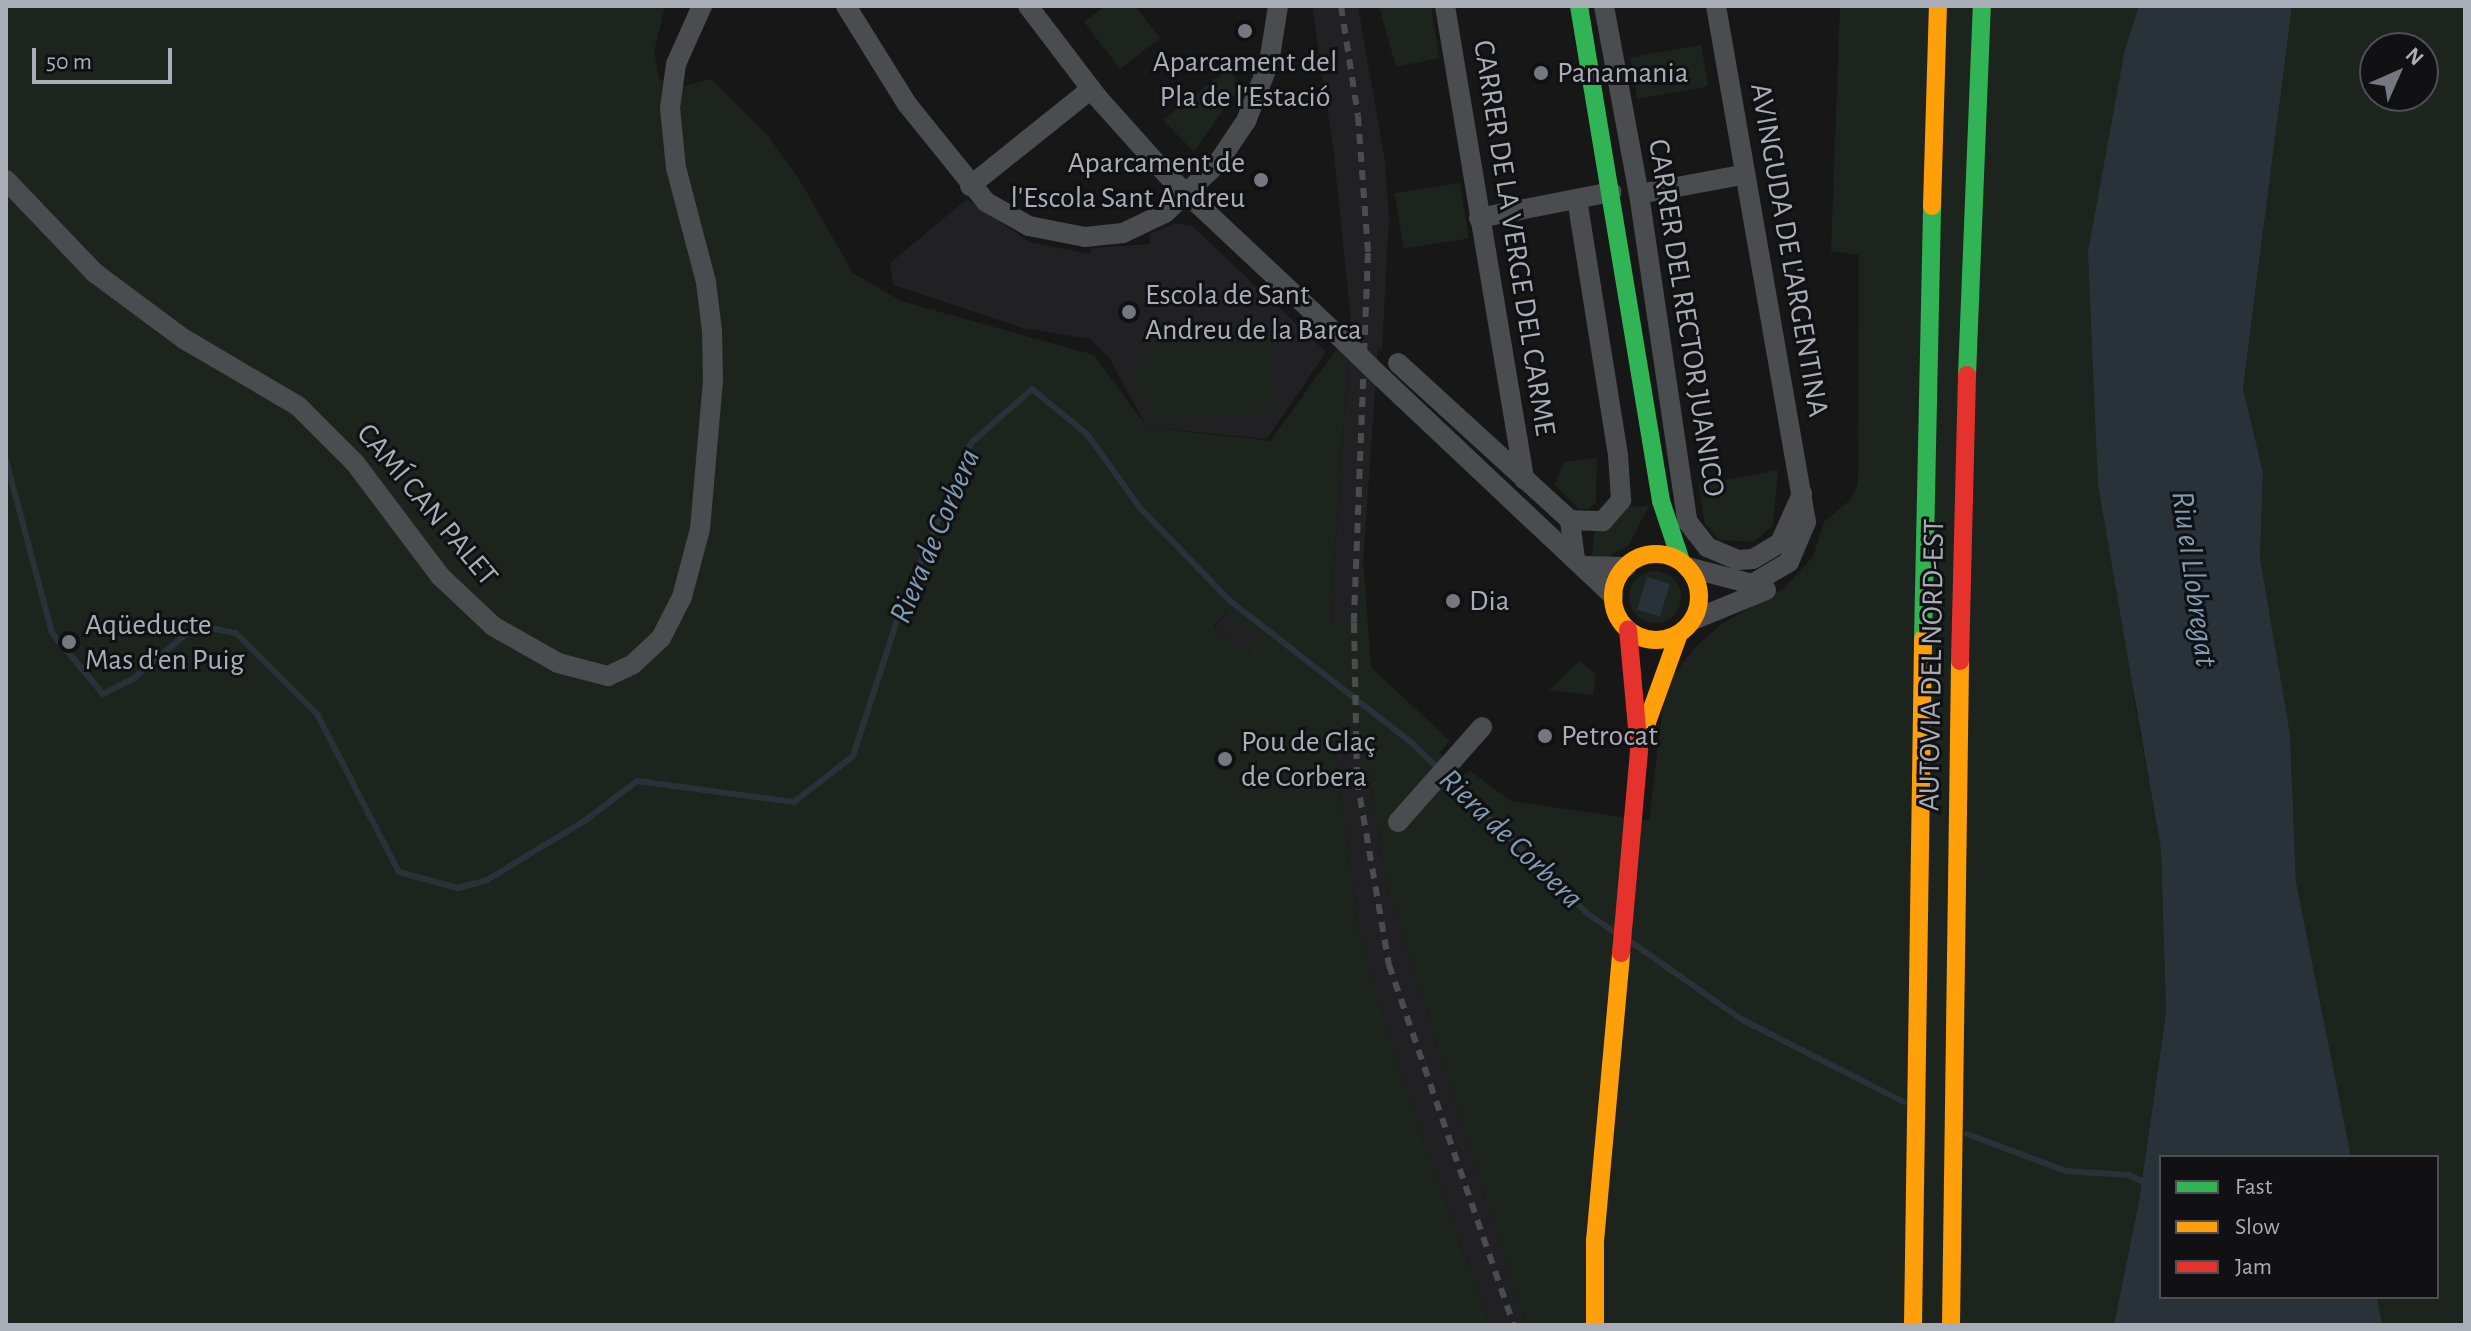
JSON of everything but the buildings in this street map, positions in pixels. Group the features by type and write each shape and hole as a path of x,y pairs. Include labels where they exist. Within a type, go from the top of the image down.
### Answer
{"main road":[{"name":"CARRER DEL RECTOR JUANICO","path":"1579,6 1661,501 1684,564"},
{"name":"AUTOVIA DEL NORD-EST","path":"1913,1325 1938,6"},
{"name":"AUTOVIA DEL NORD-EST","path":"1951,1325 1962,495 1982,6"},
{"name":"CARRER DEL RECTOR JUANICO","path":"1630,564 1661,501"},
{"path":"1595,1325 1595,1241 1639,750 1628,630 1613,596 1630,564 1658,554 1684,564 1699,595 1658,682 1639,750"},
{"path":"1628,630 1649,639 1686,627"}],"street":[{"name":"CAMÍ CAN PALET","path":"6,180 95,273 184,339 298,406 355,463 440,576 493,626 558,663 608,676 643,656 667,627 689,573 703,504 713,381 712,331 670,129 676,64 702,6"},
{"path":"846,6 907,104 970,186 1019,222 1085,237 1142,226 1187,196 1246,121 1269,63 1278,6"},
{"path":"1028,6 1091,89 1187,196 1613,596"},
{"name":"CARRER DE LA VERGE DEL CARME","path":"1445,6 1524,479"},
{"name":"CARRER DEL RECTOR JUANICO","path":"1604,6 1639,194 1687,521 1707,547 1738,560 1753,559 1780,543 1801,503"},
{"name":"AVINGUDA DE L'ARGENTINA","path":"1684,564 1732,583 1752,584 1772,575 1796,551 1806,522 1742,175 1716,6"},
{"path":"970,186 1091,89"},
{"path":"1639,194 1742,175"},
{"path":"1479,218 1611,192"},
{"path":"1570,520 1603,521 1621,500 1618,455 1577,199"},
{"path":"1398,363 1570,520 1579,563"},
{"name":"AVINGUDA DE L'ARGENTINA","path":"1686,627 1765,590 1796,569 1815,526 1813,507 1801,503"},
{"path":"1579,563 1630,564"},
{"path":"1398,822 1482,727"}],"shaded area":[{"path":"6,6 665,6 654,52 659,79 680,87 711,79 768,136 799,179 853,273 901,301 1094,355 1147,427 1270,441 1350,331 1330,622 1359,623 1363,558 1371,667 1450,741 1439,753 1463,775 1470,771 1511,801 1649,821 1665,687 1695,647 1723,623 1782,590 1813,557 1824,522 1850,500 1858,484 1859,255 1831,251 1840,6 2139,6 2125,49 2134,698 2161,850 2166,1013 2139,1201 2114,1325 1526,1325 1386,882 1365,746 1334,744 1359,932 1395,1058 1490,1325 6,1325","holes":["1226,612 1258,639 1247,654 1213,627"]},
{"path":"1105,6 1135,6 1160,38 1120,69 1084,22"},
{"path":"1312,6 1358,6 1385,162 1389,218 1382,351 1378,347 1359,623 1330,623 1351,320 1333,146"},
{"path":"1379,6 1431,6 1439,58 1396,67"},
{"path":"2292,6 2465,6 2465,1325 2382,1325 2377,1299 2439,1299 2439,1155 2351,1155 2296,882 2290,734 2260,558 2263,473 2243,388"},
{"path":"1701,45 1708,86 1637,99 1630,58"},
{"path":"1228,69 1240,85 1194,152 1163,120"},
{"path":"1460,183 1469,238 1404,249 1395,193"},
{"name":"Escola de Sant Andreu de la Barca","path":"967,199 1029,242 1090,254 1092,248 1150,244 1150,234 1175,223 1192,226 1326,352 1267,439 1147,427 1109,358 1090,339 1023,328 893,285 890,263"},
{"path":"1267,323 1276,412 1159,421 1128,376 1149,357 1147,335"},
{"path":"1597,458 1596,502 1589,509 1579,509 1555,485 1564,462"},
{"path":"1778,470 1773,526 1753,542 1719,540 1704,522 1699,485"},
{"path":"1649,506 1629,545 1608,557 1592,556 1595,526 1621,507"},
{"path":"1655,571 1673,579 1681,597 1673,615 1655,623 1637,615 1629,597 1637,579"},
{"path":"1227,612 1259,639 1246,654 1214,627"},
{"path":"1579,661 1596,674 1593,695 1549,690"},
{"path":"1334,744 1365,746 1386,882 1526,1325 1490,1325 1395,1058 1359,932"}],"water":[{"name":"Riu el Llobregat","path":"2139,6 2292,6 2243,388 2263,473 2260,558 2290,734 2296,882 2351,1155 2159,1155 2159,1299 2377,1299 2382,1325 2114,1325 2139,1201 2166,1013 2161,850 2098,484 2088,252 2125,49"},
{"path":"1647,577 1670,584 1660,617 1637,610"}],"waterway":[{"name":"Riera de Corbera","path":"6,460 52,633 103,694 134,678 197,625 236,633 317,714 399,872 458,888 487,880 586,820 637,781 794,802 853,756 901,608 971,443 1032,389 1087,434 1140,508 1229,600 1413,744 1588,914 1615,932"},
{"name":"Riera de Corbera","path":"1631,942 1741,1019 1904,1102"},
{"name":"Riera de Corbera","path":"1967,1134 2066,1171 2128,1175 2159,1188"}],"railway":[{"path":"1341,6 1358,116 1368,253 1354,623 1357,780 1389,965 1514,1325"}],"traffic: fast":[{"path":"1579,6 1661,501 1681,561"},
{"path":"1967,375 1982,6"},
{"path":"1923,639 1932,206"}],"traffic: slow":[{"path":"1932,206 1938,6"},
{"path":"1656,554 1680,561 1692,573 1699,597 1692,621 1680,633 1656,640 1632,633 1620,621 1613,597 1620,573 1632,561 1656,554"},
{"path":"1646,725 1679,634"},
{"path":"1913,1325 1923,639"},
{"path":"1951,1325 1960,661"},
{"path":"1595,1325 1595,1241 1621,953"}],"traffic: jam":[{"path":"1960,661 1967,375"},
{"path":"1621,953 1639,750 1628,630"}],"place":[{"name":"Aparcament del Pla de l'Estació","path":"1245,31"},
{"name":"Panamania","path":"1541,73"},
{"name":"Aparcament de l'Escola Sant Andreu","path":"1261,180"},
{"name":"Escola de Sant Andreu de la Barca","path":"1129,312"},
{"name":"Dia","path":"1453,601"},
{"name":"Aqüeducte Mas d'en Puig","path":"69,642"},
{"name":"Petrocat","path":"1545,736"},
{"name":"Pou de Glaç de Corbera","path":"1225,759"}]}
